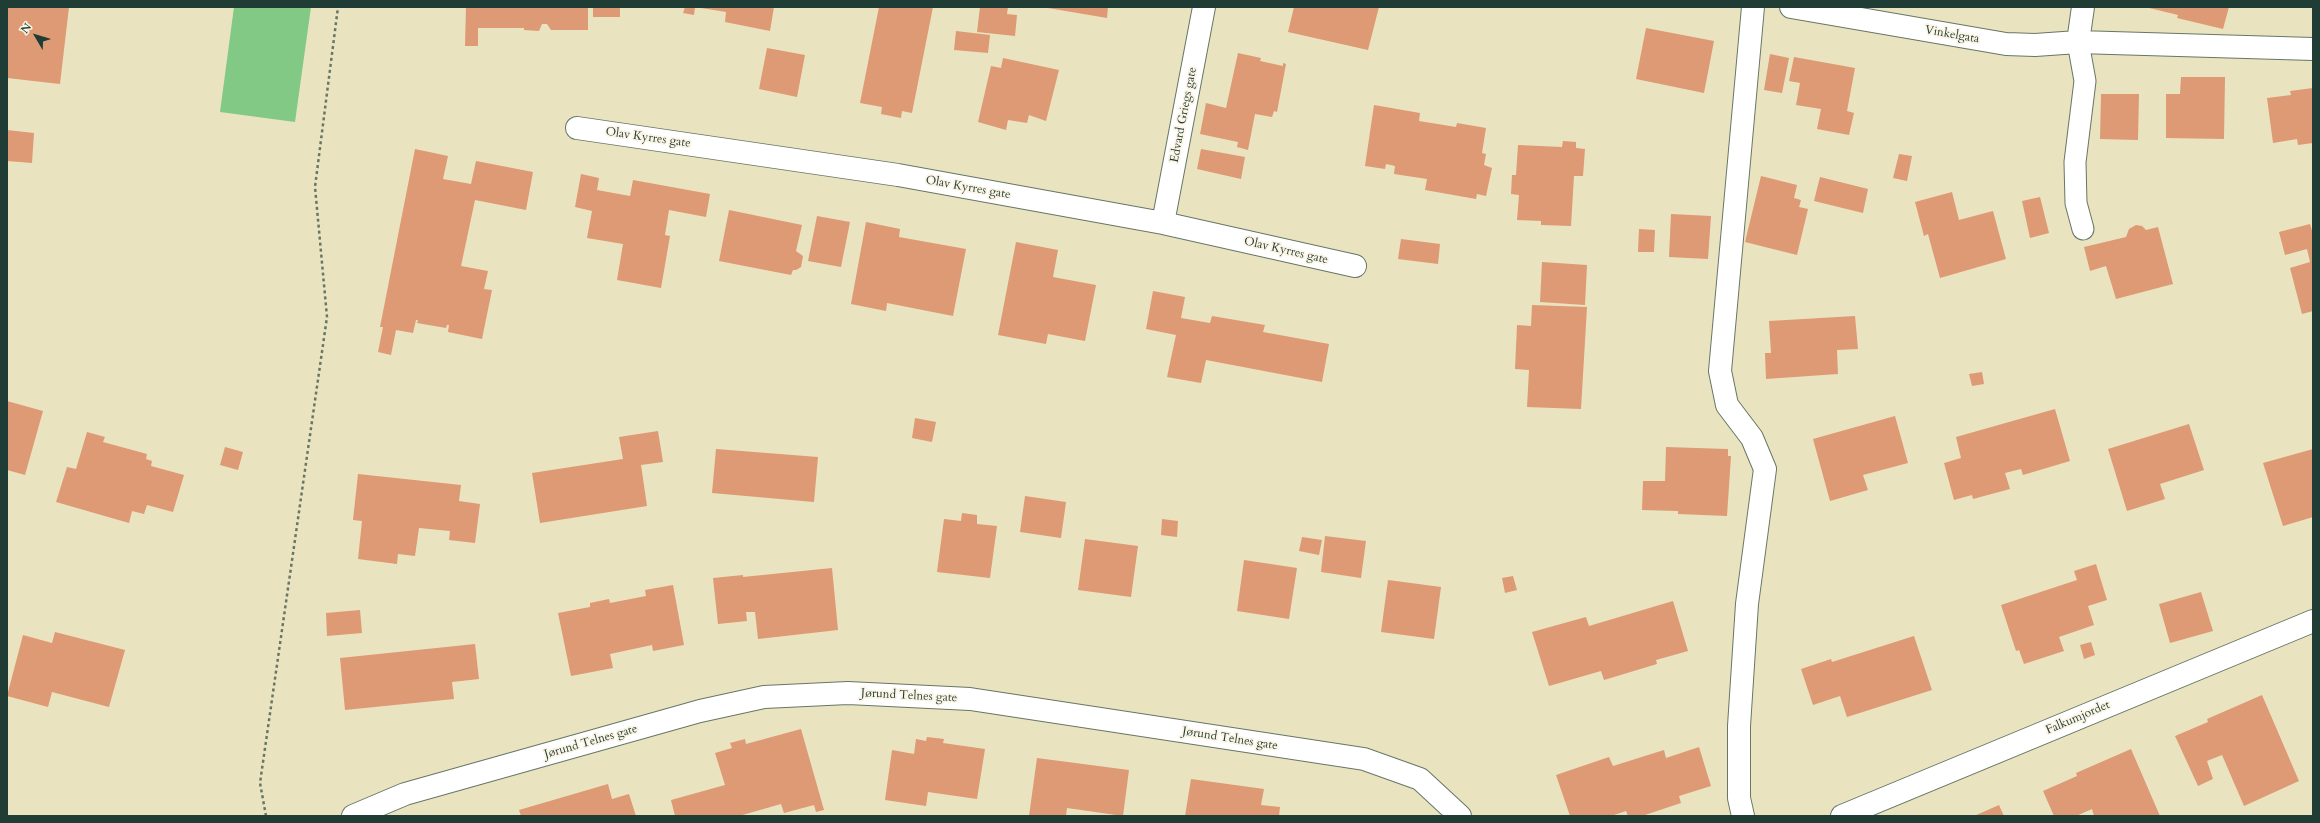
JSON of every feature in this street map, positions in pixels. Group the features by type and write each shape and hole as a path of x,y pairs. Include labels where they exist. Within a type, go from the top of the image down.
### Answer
{"street":[{"name":"Edvard Griegs gate","path":"1163,223 1204,7"},
{"path":"1743,816 1739,798 1739,726 1748,604 1765,469 1752,438 1727,405 1720,371 1753,7"},
{"name":"Vinkelgata","path":"1791,7 2006,44 2078,42 2313,48"},
{"path":"2078,42 2083,7"},
{"name":"Olav Kyrres gate","path":"578,128 898,175 1163,223 1355,266"},
{"name":"Falkumjordet","path":"1842,816 2313,621"},
{"name":"Jørund Telnes gate","path":"353,816 405,794 700,711 764,697 848,692 970,699 1364,759 1420,779 1460,816"}],"lane":[{"path":"2078,42 2085,81 2075,162 2075,196 2083,229"}],"path":[{"path":"266,816 260,783 327,317 315,187 338,7"}],"green space":[{"path":"234,7 311,7 295,122 220,112"}],"building":[{"path":"7,7 69,7 60,84 7,78"},
{"path":"466,7 588,7 588,30 551,30 547,24 542,24 539,31 524,30 524,28 478,28 478,46 465,46"},
{"path":"593,7 620,7 620,17 593,17"},
{"path":"685,7 695,7 694,15 683,13"},
{"path":"774,7 770,31 725,22 726,12 701,8"},
{"path":"879,7 933,7 912,113 902,111 901,118 881,114 882,107 860,103"},
{"path":"980,7 1008,7 1007,14 1017,15 1015,36 977,32"},
{"path":"1042,7 1108,7 1107,18"},
{"path":"1294,7 1379,7 1368,50 1288,32"},
{"path":"2145,7 2229,7 2223,29 2177,18 2178,15"},
{"path":"1646,28 1714,41 1704,93 1636,79"},
{"path":"956,31 990,35 988,53 954,50"},
{"path":"767,48 805,55 797,97 759,89"},
{"path":"1238,53 1261,58 1260,61 1283,66 1283,63 1286,64 1277,112 1274,111 1272,117 1255,114 1248,150 1237,147 1238,142 1200,134 1206,103 1226,108"},
{"path":"1770,54 1789,58 1782,93 1764,90"},
{"path":"1794,57 1855,68 1847,111 1854,113 1849,135 1817,129 1821,109 1796,105 1800,83 1789,81"},
{"path":"1003,58 1059,70 1046,121 1029,115 1027,123 1008,120 1006,130 978,122 991,66 1001,68"},
{"path":"2181,77 2225,77 2224,139 2166,138 2166,94 2180,94"},
{"path":"2313,88 2313,143 2298,145 2297,139 2273,143 2267,98 2291,95 2290,91"},
{"path":"2101,94 2139,94 2138,140 2100,139"},
{"path":"1374,105 1420,113 1419,121 1456,127 1457,123 1486,128 1482,153 1486,154 1484,165 1492,168 1486,196 1477,194 1476,199 1425,190 1427,179 1394,174 1395,166 1386,164 1385,169 1365,166"},
{"path":"7,130 34,133 32,163 7,161"},
{"path":"1563,141 1576,142 1576,148 1585,149 1583,176 1574,176 1571,226 1541,225 1541,221 1517,220 1519,195 1511,194 1512,175 1516,175 1518,145 1562,147"},
{"path":"415,149 448,156 443,179 471,184 476,161 533,172 526,210 475,200 461,266 488,271 484,289 492,290 482,339 448,332 449,325 447,325 446,328 417,323 418,320 416,320 413,333 396,330 391,355 378,352 383,327 380,327"},
{"path":"1201,149 1245,157 1241,179 1197,169"},
{"path":"1899,154 1912,156 1907,181 1893,178"},
{"path":"581,174 599,178 597,190 630,196 633,180 710,194 706,217 669,210 665,235 670,236 661,288 617,280 623,244 587,238 592,211 575,207"},
{"path":"1761,176 1797,185 1794,198 1801,200 1799,207 1808,209 1797,255 1745,242"},
{"path":"1820,177 1868,189 1863,213 1814,201"},
{"path":"1952,192 1959,220 1993,211 2006,259 1940,278 1928,234 1924,236 1915,202"},
{"path":"2040,197 2049,233 2030,238 2022,201"},
{"path":"729,210 802,225 796,251 803,256 801,267 793,270 791,275 719,261"},
{"path":"1671,214 1711,216 1708,259 1669,257"},
{"path":"817,216 850,222 841,267 808,261"},
{"path":"866,222 900,229 899,237 966,249 953,316 887,303 886,311 851,304"},
{"path":"2310,224 2313,234 2313,311 2302,314 2290,268 2310,262 2307,249 2285,255 2279,232"},
{"path":"2136,225 2142,226 2146,230 2158,227 2173,284 2116,299 2106,266 2090,271 2084,247 2126,237 2129,229"},
{"path":"1639,229 1655,230 1654,252 1638,252"},
{"path":"1401,239 1440,244 1438,264 1398,259"},
{"path":"1016,242 1058,250 1053,277 1096,285 1085,341 1048,334 1046,344 998,335"},
{"path":"1542,262 1587,265 1585,305 1540,302"},
{"path":"1153,291 1185,297 1181,318 1210,323 1212,316 1265,325 1263,332 1329,344 1322,382 1206,360 1201,383 1167,377 1176,335 1146,329"},
{"path":"1532,305 1587,307 1581,409 1527,407 1529,370 1515,369 1517,325 1531,326"},
{"path":"1855,316 1858,349 1837,350 1838,374 1766,379 1765,353 1771,353 1769,321"},
{"path":"1982,372 1984,384 1972,386 1969,374"},
{"path":"7,401 43,411 25,475 7,470"},
{"path":"2055,409 2070,461 2023,475 2021,469 2005,473 2010,489 1973,499 1972,495 1954,500 1944,463 1961,458 1956,437"},
{"path":"1895,416 1908,463 1863,475 1868,490 1830,501 1813,439"},
{"path":"915,418 936,422 932,442 912,438"},
{"path":"2189,424 2204,470 2160,484 2165,499 2127,511 2108,449"},
{"path":"658,431 663,462 641,465 647,506 540,523 532,473 623,459 619,437"},
{"path":"87,432 105,437 103,442 147,454 146,459 152,461 151,466 184,475 173,512 147,505 144,514 132,511 129,523 56,502 67,467 76,469"},
{"path":"225,447 243,452 238,470 220,465"},
{"path":"1666,447 1728,449 1728,456 1731,456 1727,516 1678,514 1678,511 1642,510 1643,481 1665,481"},
{"path":"716,449 818,457 814,502 712,493"},
{"path":"2313,449 2313,517 2283,526 2263,463"},
{"path":"358,474 461,485 459,501 480,504 475,543 449,540 450,531 419,528 415,556 398,554 397,564 358,559 362,521 353,520"},
{"path":"1025,496 1066,502 1061,538 1020,532"},
{"path":"962,513 977,515 977,524 997,526 990,578 937,572 944,519 961,521"},
{"path":"1162,519 1178,521 1177,537 1161,535"},
{"path":"1325,536 1366,541 1361,578 1321,572"},
{"path":"1302,537 1322,540 1319,555 1299,551"},
{"path":"1085,539 1138,546 1131,597 1078,590"},
{"path":"1244,560 1297,568 1289,619 1237,611"},
{"path":"2096,564 2107,600 2088,606 2094,625 2059,637 2064,651 2024,664 2019,650 2016,651 2001,605 2077,580 2074,571"},
{"path":"832,568 838,630 758,639 755,612 746,612 747,621 718,624 713,578 743,575 743,577"},
{"path":"1513,576 1517,590 1505,593 1502,578"},
{"path":"1388,580 1441,587 1434,639 1381,632"},
{"path":"673,585 684,645 653,651 652,645 610,654 613,668 571,676 558,613 590,607 590,603 609,599 610,603 646,596 645,590"},
{"path":"2201,592 2213,631 2170,643 2159,604"},
{"path":"1673,601 1688,651 1656,660 1657,664 1604,680 1601,671 1549,686 1532,632 1586,617 1589,626"},
{"path":"360,610 362,633 327,636 326,613"},
{"path":"55,632 125,650 109,707 52,692 48,707 7,696 23,635 52,643"},
{"path":"1914,636 1932,690 1847,717 1840,696 1813,705 1801,669 1831,659 1832,662"},
{"path":"2091,642 2095,655 2084,659 2080,645"},
{"path":"475,644 479,679 452,682 454,699 345,710 340,658"},
{"path":"2262,695 2299,781 2244,806 2222,755 2207,761 2213,779 2198,786 2175,736 2208,722 2207,719"},
{"path":"801,729 824,810 816,812 814,805 784,813 781,804 739,816 675,816 671,800 725,785 715,753 732,748 730,743 745,739 746,744"},
{"path":"927,737 944,739 943,743 985,749 977,799 928,792 926,806 885,800 892,750 914,754 916,739 926,741"},
{"path":"1699,747 1711,786 1679,796 1681,803 1642,816 1628,816 1626,811 1611,816 1570,816 1556,775 1609,757 1613,766 1664,750 1666,758"},
{"path":"2131,749 2160,816 2094,816 2092,809 2076,816 2054,816 2043,791 2077,776 2076,773"},
{"path":"1037,758 1129,770 1123,816 1067,808 1066,816 1029,816"},
{"path":"1191,779 1264,789 1261,805 1280,807 1279,816 1185,816"},
{"path":"608,784 612,799 629,794 636,816 521,816 519,810"},
{"path":"1999,805 2004,816 1974,816"}]}
